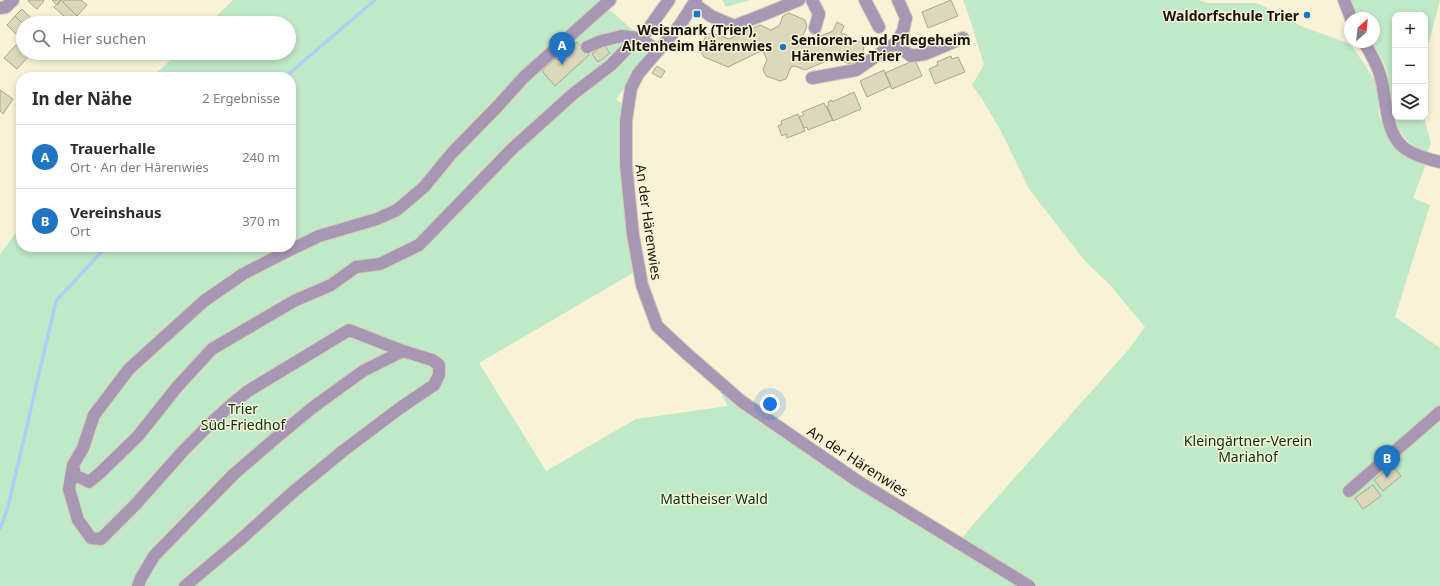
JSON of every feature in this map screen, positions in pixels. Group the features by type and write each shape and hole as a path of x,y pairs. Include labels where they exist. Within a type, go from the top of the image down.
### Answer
{"street":[{"path":"0,8 6,7 13,0"},
{"path":"296,247 319,236 376,219 397,210 424,187 452,153 524,77 610,0"},
{"path":"73,465 75,475 89,482 102,472 138,436 177,387 212,349 294,301 331,285 356,267 380,264 420,245 512,150 573,94 611,65 639,39 669,0"},
{"path":"695,2 711,16 734,26 799,0"},
{"path":"812,0 819,14 815,28"},
{"path":"865,0 879,27"},
{"path":"812,78 856,70 897,42 903,31 906,18 898,0"},
{"path":"1344,0 1349,12"},
{"name":"An der Härenwies","path":"695,2 680,24 638,74 631,88 626,120 626,165 633,235 642,286 657,326 741,401 859,482 1029,586"},
{"path":"587,47 601,41 622,36 639,39 658,51"},
{"path":"897,42 902,49 911,56 925,54 963,38"},
{"path":"1367,48 1380,75 1387,117 1396,138 1403,148 1428,159 1440,162"},
{"path":"185,586 343,450 434,385 439,375 439,365 432,360 403,351 349,330 248,391 212,422 101,539 91,538 78,520 69,489 73,465 83,448 94,415 129,369 204,301 243,274 286,252"},
{"path":"138,586 154,556 234,474 312,408 363,371 403,351"},
{"path":"1349,491 1440,412"}],"green space":[{"path":"233,0 606,0 603,4 636,33 651,51 616,99 624,105 620,162 633,273 479,363 546,471 636,419 728,406 719,390 736,406 960,541 1129,349 1145,327 1110,285 1085,261 1029,189 1003,135 981,97 972,85 984,65 963,0 1199,0 1207,3 1257,3 1301,26 1344,42 1344,48 1353,48 1377,84 1379,115 1394,144 1426,164 1413,198 1430,205 1395,317 1440,348 1440,586 0,586 0,254 16,233 16,252 296,252 296,72 157,72 170,60 296,60 296,16 216,16"},
{"path":"722,0 750,0 726,7"},
{"path":"1349,0 1440,0 1428,46 1428,12 1392,12 1392,104 1386,68 1376,48 1380,48 1380,12 1356,12"},
{"path":"1425,120 1431,144 1427,152 1413,145 1405,138 1395,121"}],"building":[{"path":"52,0 61,0 57,5"},
{"path":"61,0 77,16 64,16 54,7"},
{"path":"64,0 81,0 87,5 77,16 63,2"},
{"path":"951,0 958,16 928,28 922,12"},
{"path":"28,1 44,1 37,9"},
{"path":"22,9 29,16 16,17 15,16"},
{"name":"Senioren- und Pflegeheim Härenwies Trier","path":"789,13 805,20 807,26 799,45 833,31 837,22 844,26 841,33 862,43 864,48 858,63 853,65 834,58 805,70 795,66 791,67 786,79 780,81 766,76 763,69 767,60 763,50 728,67 704,57 700,50 706,35 711,33 729,39 760,25 771,30 779,26 783,16"},
{"path":"15,16 16,34 7,25"},
{"path":"577,42 589,55 555,86 542,71 556,58 558,60"},
{"path":"16,45 16,60 25,60 17,69 4,58"},
{"path":"604,45 610,53 598,62 592,54"},
{"path":"951,56 952,59 958,57 965,72 935,84 929,69 938,65 937,62"},
{"path":"915,60 922,76 892,89 885,73"},
{"path":"657,66 665,71 661,78 652,73"},
{"path":"884,70 891,86 867,97 860,81"},
{"path":"0,90 13,99 3,114 0,111"},
{"path":"854,92 861,109 833,121 827,106 829,105 828,102 832,100 832,102"},
{"path":"824,103 833,120 808,130 807,127 804,128 799,117 804,115 802,112"},
{"path":"798,114 805,131 787,138 786,134 782,136 778,126 782,124 781,121"},
{"path":"1392,465 1401,476 1383,491 1374,480"},
{"path":"1373,485 1381,496 1363,509 1355,498"}],"waterway":[{"path":"291,72 375,0"},
{"path":"0,529 8,507 56,301 101,252"}],"place":[{"name":"Weismark (Trier), Altenheim Härenwies","path":"697,14"},
{"name":"Waldorfschule Trier","path":"1307,15"},
{"name":"Senioren- und Pflegeheim Härenwies Trier","path":"783,47"},
{"name":"Trauerhalle","path":"562,65"},
{"name":"Vereinshaus","path":"1387,478"}],"park label":[{"name":"Trier Süd-Friedhof","path":"243,416"},
{"name":"Kleingärtner-Verein Mariahof","path":"1248,448"},
{"name":"Mattheiser Wald","path":"714,498"}]}
